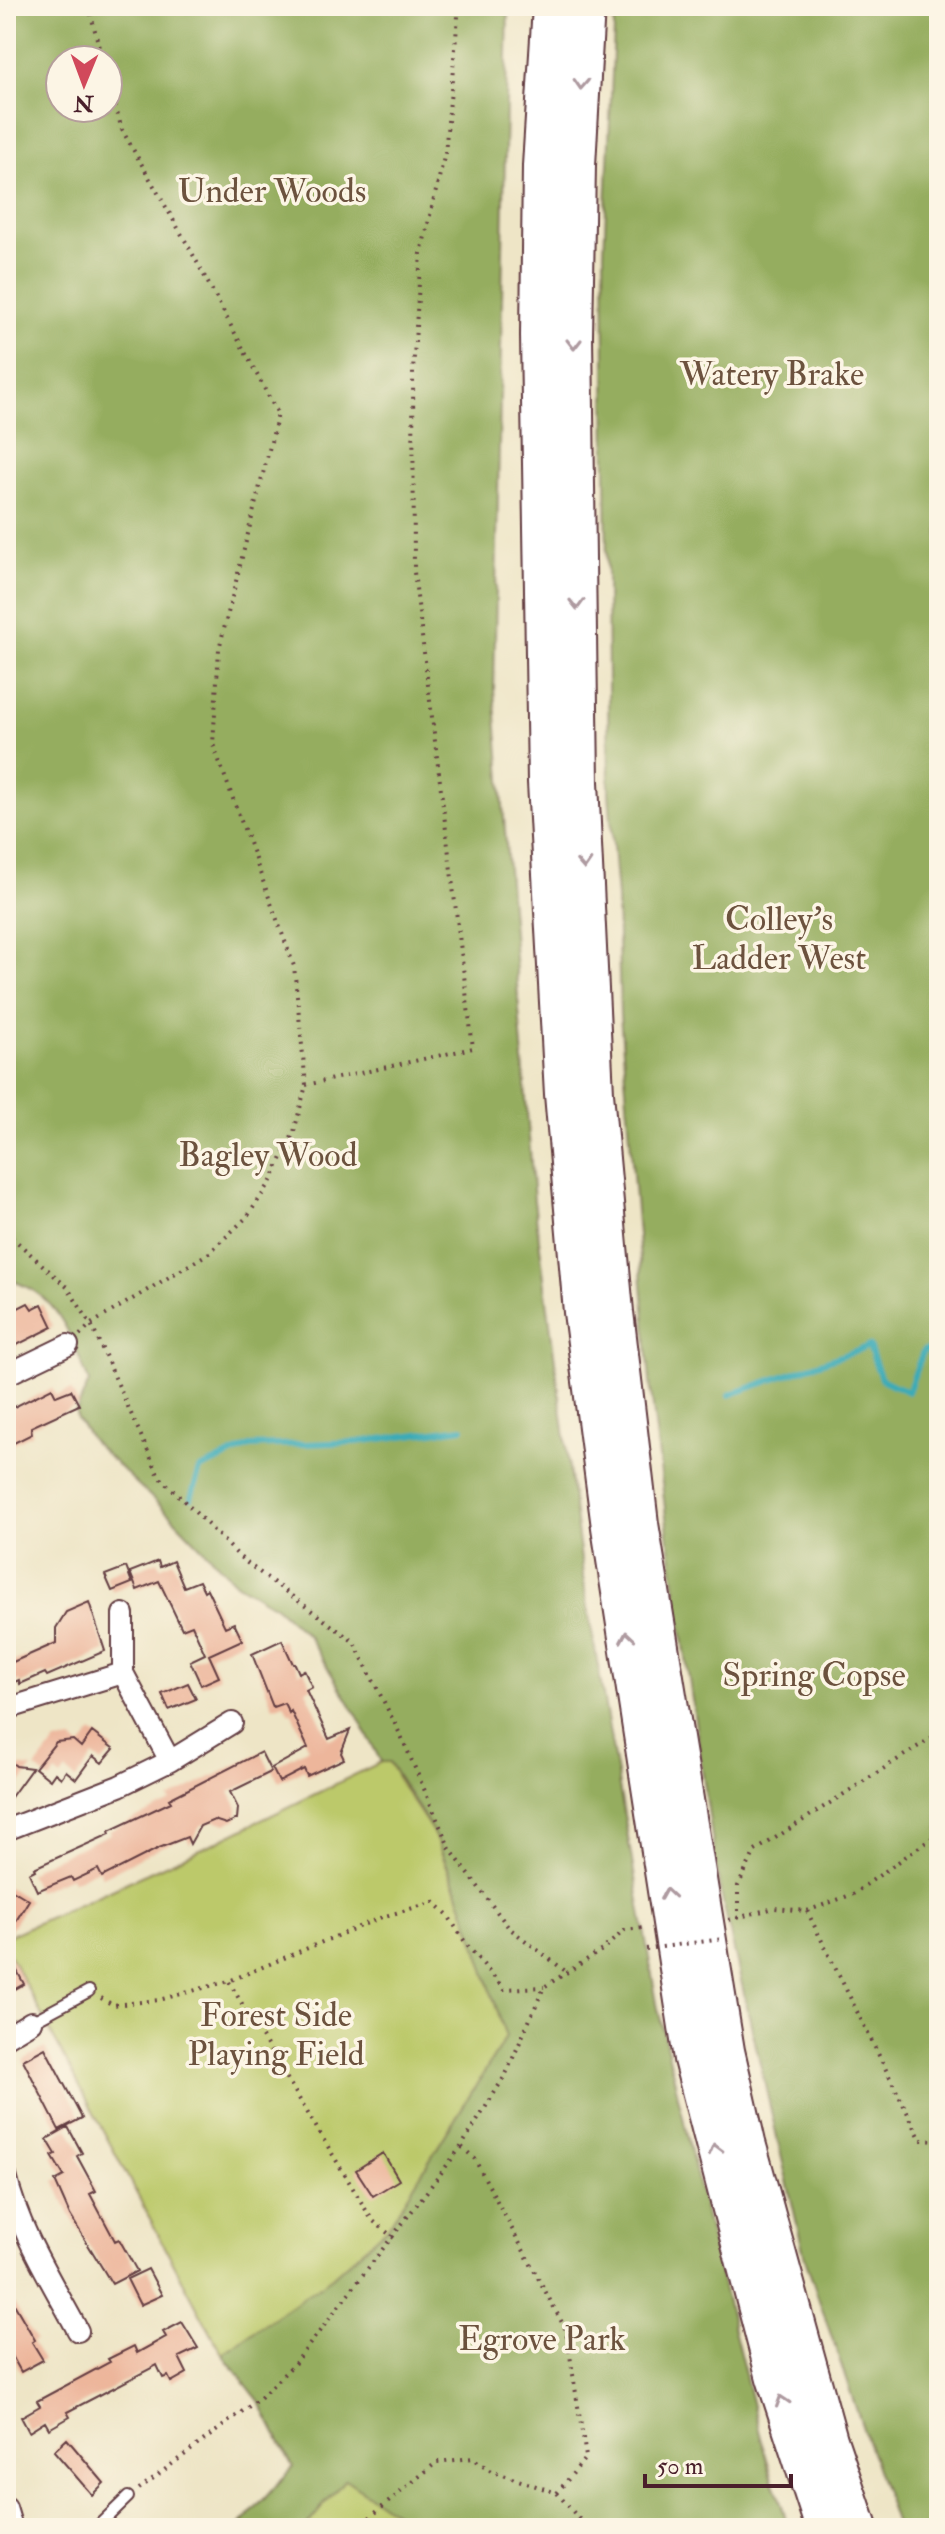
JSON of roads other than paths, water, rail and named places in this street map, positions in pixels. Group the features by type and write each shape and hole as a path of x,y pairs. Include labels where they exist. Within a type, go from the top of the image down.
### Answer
{"highway":[{"path":"551,6 541,166 539,336 546,782 563,1094 582,1312 610,1527 692,2059 775,2378 824,2528"},
{"path":"586,6 577,165 574,336 580,782 595,1093 615,1312 640,1524 726,2051 747,2143 829,2440 859,2528"}],"street":[{"path":"6,1375 68,1345"},
{"path":"123,1614 123,1673 170,1761"},
{"path":"6,1709 123,1673"},
{"path":"6,1830 77,1804 170,1761 232,1723"},
{"path":"6,2037 31,2022"},
{"path":"6,2176 10,2195 33,2246 78,2331"},
{"path":"6,2508 12,2528"}],"lane":[{"path":"31,2022 89,1991"},
{"path":"96,2528 128,2497"}],"waterway":[{"path":"729,1395 869,1346 881,1379 908,1392 923,1351 939,1348"},
{"path":"191,1498 200,1469 250,1446 357,1442 463,1428"}],"park label":[{"name":"Under Woods","path":"272,190"},
{"name":"Watery Brake","path":"772,373"},
{"name":"Colley's Ladder West","path":"779,938"},
{"name":"Bagley Wood","path":"268,1154"},
{"name":"Spring Copse","path":"814,1674"},
{"name":"Forest Side Playing Field","path":"276,2034"},
{"name":"Egrove Park","path":"542,2338"}]}
